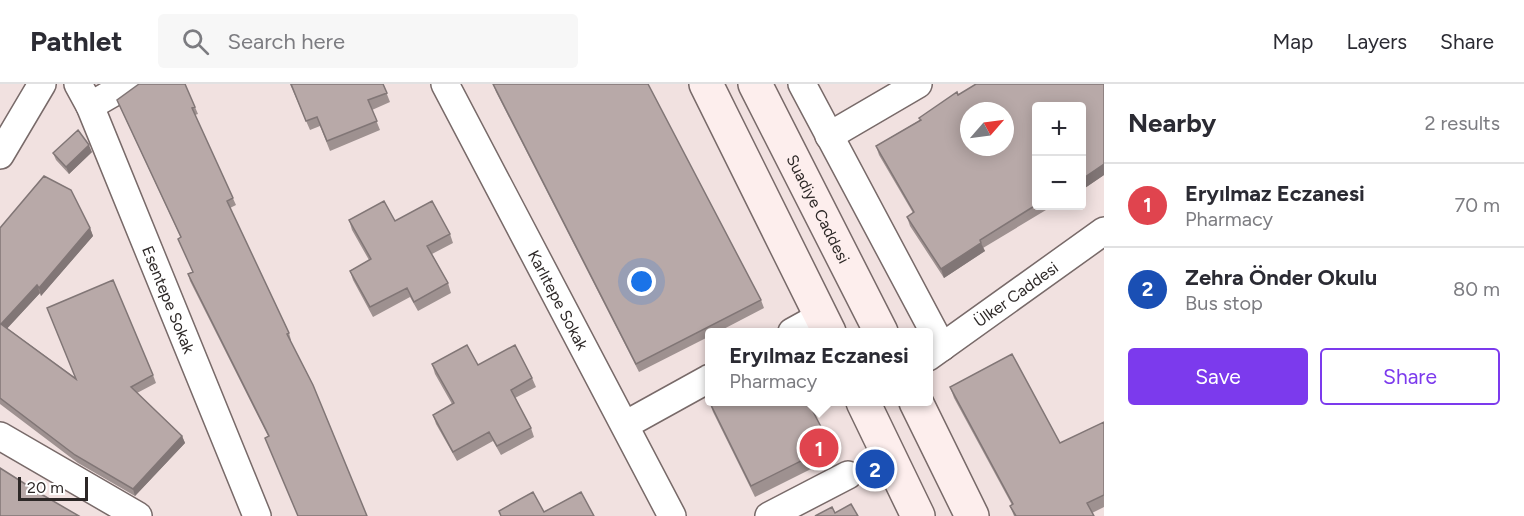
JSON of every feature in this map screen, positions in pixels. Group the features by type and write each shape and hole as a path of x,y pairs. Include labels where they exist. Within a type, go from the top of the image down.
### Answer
{"main road":[{"path":"706,84 825,325"},
{"name":"Suadiye Caddesi","path":"755,84 878,328"},
{"path":"865,406 918,516"},
{"path":"918,406 972,516"}],"street":[{"path":"0,155 42,84"},
{"path":"84,95 128,84"},
{"name":"Karlıtepe Sokak","path":"445,84 672,516"},
{"path":"802,84 923,328"},
{"path":"829,136 918,84"},
{"name":"Esentepe Sokak","path":"84,95 257,516"},
{"name":"Ülker Caddesi","path":"935,352 1104,231"},
{"path":"625,425 705,381"},
{"path":"0,436 138,516"},
{"path":"769,516 848,475"}],"building":[{"path":"139,84 185,84 195,107 192,108 233,198 227,201 289,333 287,334 313,385 367,516 298,516 265,438 269,436 188,274 193,272 178,239 181,237 117,100"},
{"path":"291,84 383,84 387,93 368,100 377,121 327,141 317,117 306,121"},
{"path":"493,84 648,84 761,300 636,364"},
{"path":"976,84 1104,84 1104,164 1086,176 1086,102 1032,102 1032,208 980,240 981,243 941,269 907,217 914,212 876,146 921,120 919,118 957,92 958,95"},
{"path":"78,130 89,145 66,167 53,153"},
{"path":"44,176 71,190 90,228 39,288 37,285 1,324 76,379 47,308 113,280 153,375 131,387 182,436 133,489 75,455 0,398 0,228"},
{"path":"384,201 395,221 432,201 450,234 427,246 448,283 414,302 407,288 370,307 350,271 371,259 349,220"},
{"path":"467,345 478,365 515,345 532,378 511,390 531,428 497,446 489,432 453,452 433,415 454,403 432,364"},
{"path":"1012,354 1060,443 1104,422 1104,495 1087,503 1094,516 1016,516 1010,506 1013,504 950,387"},
{"path":"711,406 810,406 831,446 751,486"},
{"path":"0,468 41,494 79,516 0,516"},
{"path":"533,492 544,512 581,492 594,516 501,516 499,511"},
{"path":"851,504 858,516 815,516 832,507 835,513"}],"place":[{"name":"Eryılmaz Eczanesi","path":"819,448"},
{"name":"Zehra Önder Okulu","path":"875,469"}]}
